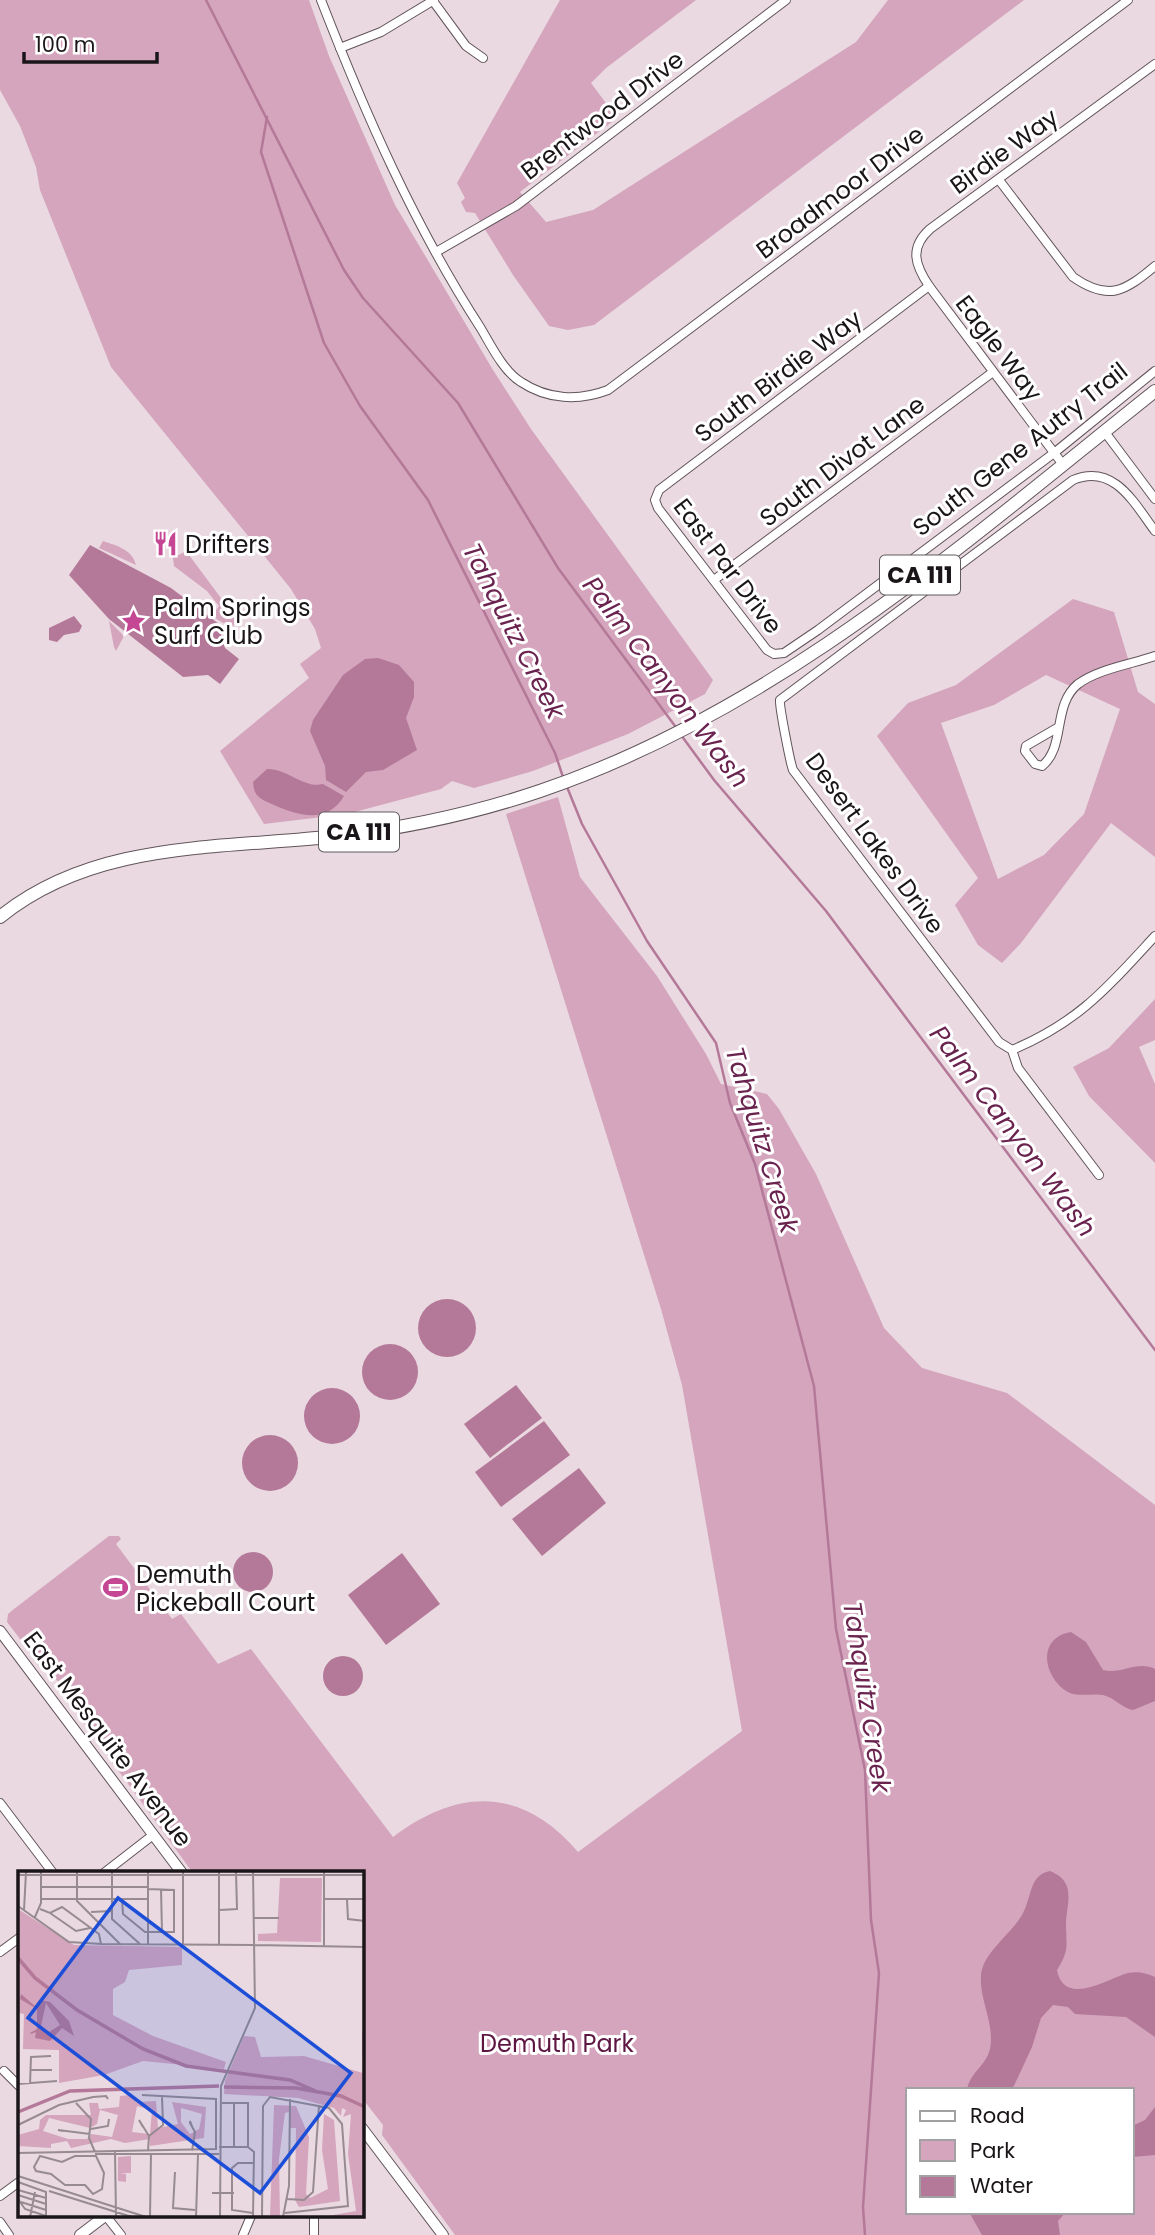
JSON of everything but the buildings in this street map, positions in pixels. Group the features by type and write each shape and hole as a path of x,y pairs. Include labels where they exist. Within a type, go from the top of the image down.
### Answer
{"main road":[{"name":"South Gene Autry Trail","path":"0,917 42,889 72,874 151,854 341,836 460,814 500,803 634,755 728,706 835,639 1064,466 1155,391"}],"street":[{"path":"321,0 377,136 436,252"},
{"path":"340,48 381,32 433,0 466,46 484,58"},
{"name":"Brentwood Drive","path":"436,252 516,206 786,0"},
{"name":"Broadmoor Drive","path":"436,252 489,341 519,381 546,395 591,396 608,390 1128,0"},
{"name":"Birdie Way","path":"929,286 917,268 914,256 919,239 1155,64"},
{"path":"999,180 1073,277 1086,286 1099,291 1118,292 1131,287 1155,266"},
{"name":"Eagle Way","path":"929,286 1064,466"},
{"name":"South Birdie Way","path":"655,500 659,489 929,286"},
{"name":"South Gene Autry Trail","path":"774,654 784,653 818,630 1054,453 1155,371"},
{"name":"South Divot Lane","path":"714,580 993,372"},
{"path":"1104,431 1155,499"},
{"name":"Desert Lakes Drive","path":"1099,1175 1018,1068 1012,1050 999,1042 793,770 788,758 786,726 778,706 780,700 1073,480 1086,475 1118,483 1155,531"},
{"name":"East Par Drive","path":"655,500 658,508 767,650 774,654"},
{"path":"1057,728 1026,747 1025,751 1035,764 1042,766 1051,758 1068,693 1080,682 1155,656"},
{"path":"1012,1050 1056,1030 1088,1007 1155,936"},
{"name":"East Mesquite Avenue","path":"0,1631 180,1871"},
{"path":"0,1803 4,1816 51,1871"},
{"path":"107,1871 153,1835"},
{"path":"0,1952 18,1939"},
{"path":"4,2071 18,2085"},
{"path":"364,2129 443,2235"},
{"path":"0,2196 18,2183"},
{"path":"80,2235 103,2218"},
{"path":"108,2218 121,2235"},
{"path":"243,2235 250,2218"},
{"path":"0,2222 9,2235"}],"green space":[{"path":"0,0 309,0 329,56 395,205 531,429 713,680 705,694 628,734 533,771 474,788 452,781 441,789 347,814 264,824 220,751 309,678 300,664 321,648 315,629 291,589 111,367 40,190 36,167 20,126 0,90"},
{"path":"560,0 696,0 606,68 591,83 617,118 520,192 546,222 593,210 856,42 888,0 1024,0 594,325 568,330 549,326 513,275 475,213 466,212 461,202 465,198 457,183"},
{"path":"103,541 127,552 136,565 99,548"},
{"path":"186,551 238,621 231,628 212,616 219,606 207,591 174,566 173,558"},
{"path":"1073,599 1114,612 1138,692 1155,704 1155,857 1111,823 1021,943 1002,963 978,945 955,905 978,878 877,736 908,703 956,685","holes":["1046,675 1120,709 1084,814 1044,855 998,879 941,723 994,705"]},
{"path":"109,621 124,636 116,651 114,647"},
{"name":"Demuth Park","path":"558,797 580,877 657,976 706,1054 721,1084 767,1094 779,1109 816,1174 884,1328 922,1368 1007,1393 1155,1505 1155,2235 455,2235 382,2135 383,2125 364,2101 364,1871 192,1871 72,1707 64,1686 44,1670 7,1622 8,1614 109,1536 119,1536 121,1539 116,1544 172,1619 181,1614 218,1664 251,1649 393,1837 442,1809 490,1801 535,1815 557,1831 578,1852 742,1731 682,1385 661,1309 506,814"},
{"path":"1155,999 1155,1040 1139,1047 1155,1084 1155,1163 1089,1096 1073,1067 1109,1048"}],"water":[{"path":"90,545 171,588 223,627 220,631 225,648 239,659 220,684 208,675 183,677 109,619 69,575"},
{"path":"74,616 82,626 79,632 64,635 57,642 49,640 49,628"},
{"path":"378,658 399,665 414,682 414,697 406,718 417,750 383,770 366,772 346,792 326,780 325,766 310,731 313,720 343,675 365,659"},
{"path":"267,769 282,772 309,784 323,784 344,796 329,811 320,814 302,814 283,809 262,799 255,791 253,782"},
{"path":"447,1299 458,1301 471,1312 476,1328 474,1339 463,1352 447,1357 436,1355 423,1344 418,1328 420,1317 431,1304"},
{"path":"384,1344 396,1344 406,1348 414,1356 418,1372 414,1388 406,1396 396,1400 384,1400 374,1396 366,1388 362,1378 362,1366 366,1356 374,1348"},
{"path":"516,1385 542,1418 490,1458 464,1424"},
{"path":"326,1388 338,1388 348,1392 356,1400 360,1416 356,1432 348,1440 338,1444 326,1444 316,1440 308,1432 304,1422 304,1410 308,1400 316,1392"},
{"path":"544,1421 570,1455 501,1507 475,1472"},
{"path":"264,1435 276,1435 286,1439 294,1447 298,1463 294,1479 286,1487 276,1491 264,1491 254,1487 246,1479 242,1469 242,1457 246,1447 254,1439"},
{"path":"579,1468 606,1503 542,1556 512,1519"},
{"path":"253,1552 267,1558 273,1572 267,1586 253,1592 239,1586 233,1572 239,1558"},
{"path":"402,1553 440,1604 386,1645 348,1595"},
{"path":"1071,1632 1086,1642 1103,1670 1116,1671 1142,1666 1155,1669 1155,1701 1133,1710 1103,1695 1074,1694 1061,1687 1049,1670 1048,1651 1052,1642"},
{"path":"343,1656 357,1662 363,1676 357,1690 343,1696 329,1690 323,1676 329,1662"},
{"path":"1050,1871 1059,1876 1064,1881 1068,1894 1066,1947 1057,1970 1061,1981 1068,1987 1078,1989 1088,1988 1131,1972 1155,1977 1155,2037 1126,2017 1075,2014 1068,2007 1053,2005 1041,2018 1032,2047 1013,2088 968,2088 990,2049 990,2030 981,1984 983,1967 987,1958 1023,1913 1032,1887 1043,1873"},
{"path":"1155,2107 1155,2155 1134,2157 1134,2125 1145,2120"},
{"path":"970,2214 1064,2214 1058,2221 1060,2235 982,2235"}],"waterway":[{"name":"Palm Canyon Wash","path":"206,0 344,270 363,298 458,403 558,568 675,726"},
{"name":"Tahquitz Creek","path":"267,117 261,152 324,343 360,406 428,500 555,753 563,777"},
{"name":"Palm Canyon Wash","path":"681,735 714,780 826,911 1155,1350"},
{"name":"Tahquitz Creek","path":"567,787 582,824 647,941 716,1043 730,1103 755,1164 814,1386 836,1629 865,1770 871,1920 879,1973 863,2207 865,2235"}],"place":[{"name":"Drifters","path":"165,544"},
{"name":"Palm Springs Surf Club","path":"134,621"},
{"name":"Demuth Pickeball Court","path":"116,1588"}]}
